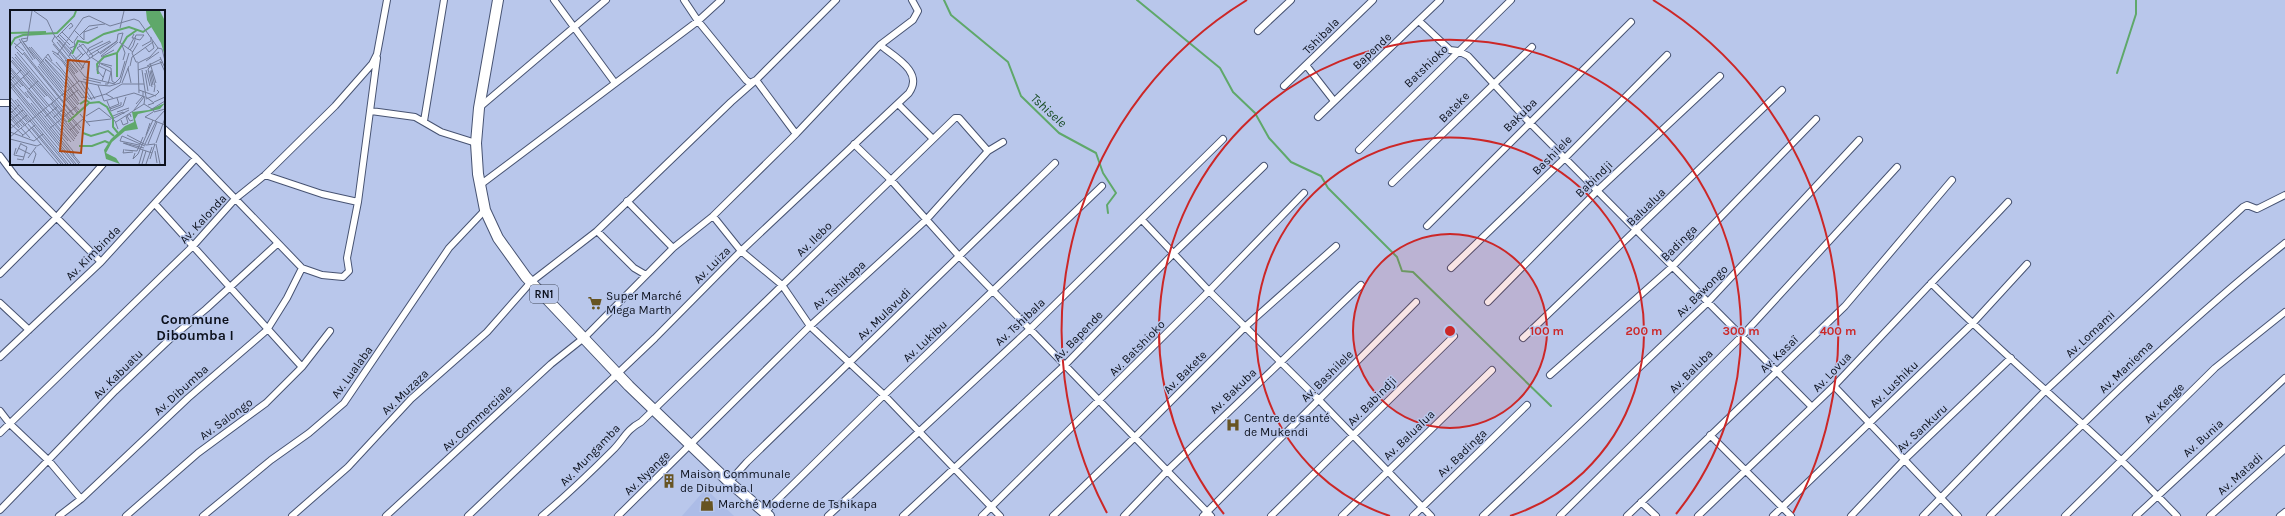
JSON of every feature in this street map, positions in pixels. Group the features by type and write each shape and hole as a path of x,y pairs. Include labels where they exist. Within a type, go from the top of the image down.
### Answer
{"highway":[{"name":"RN1","path":"498,0 479,108 476,144 480,185 485,210 498,238 531,282 585,337 617,374 690,446 767,514"}],"street":[{"name":"Av. Kalonda","path":"0,433 193,246 235,199 265,175 335,106 372,64 377,54 387,0"},
{"path":"424,121 444,0"},
{"path":"554,0 572,28 615,83"},
{"path":"479,108 606,0"},
{"path":"684,0 698,21 746,80 750,83 756,80 796,134"},
{"path":"480,185 698,21 721,0"},
{"name":"Av. Muzaza","path":"292,516 348,467 411,399 487,332 531,282 597,231 731,102 756,80 836,0"},
{"name":"Av. Commerciale","path":"386,516 551,364 585,337 673,248 713,216 796,134 880,45 913,20 918,11 912,0"},
{"path":"1258,31 1291,0"},
{"name":"Tshibala","path":"1284,86 1373,0"},
{"name":"Bapende","path":"1318,116 1440,0"},
{"name":"Batshioko","path":"1359,150 1511,0"},
{"path":"1419,21 1450,50 1458,51 1468,56 1529,122 1566,157 1707,303 1812,407"},
{"name":"Bakuba","path":"1427,226 1529,122 1631,22"},
{"name":"Av. Luiza","path":"468,516 617,374 741,251 898,104 914,86 914,78 910,70 880,45"},
{"name":"Bateke","path":"1392,183 1532,47"},
{"path":"165,130 196,158 277,244 302,268 322,275 342,277 349,271 347,258 358,202 371,111 377,54"},
{"name":"Bashilele","path":"1451,268 1566,157 1667,55"},
{"path":"1306,65 1334,101"},
{"name":"Babindji","path":"1488,302 1598,190 1720,76"},
{"name":"Balualua","path":"1523,338 1637,231 1782,90"},
{"path":"0,103 10,104"},
{"path":"898,104 933,139"},
{"path":"371,111 416,116 441,132 476,144"},
{"name":"Av. Ilebo","path":"652,409 957,117 988,151"},
{"name":"Badinga","path":"1550,375 1672,267 1816,119"},
{"name":"Av. Tshibala","path":"828,516 1030,328 1223,139"},
{"name":"Av. Bawongo","path":"1483,516 1707,303 1860,140"},
{"name":"Av. Tshikapa","path":"690,446 810,326 926,220 988,151 1003,142"},
{"path":"854,144 891,180 959,256 1066,364 1207,515"},
{"path":"0,156 14,176 101,262"},
{"name":"Av. Kimbinda","path":"0,357 101,262 196,158"},
{"name":"Av. Mulavudi","path":"729,482 747,462 1055,164"},
{"path":"0,274 56,218 102,165"},
{"name":"Av. Bapende","path":"904,516 1066,364 1174,253 1264,166"},
{"name":"Av. Baluba","path":"1560,516 1741,337 1897,167"},
{"path":"265,175 322,194 358,202"},
{"name":"Av. Kasaï","path":"1627,516 1845,306 1952,180"},
{"name":"Av. Lukibu","path":"767,514 884,395 1102,186"},
{"name":"Av. Batshioko","path":"982,516 1209,291 1304,193"},
{"name":"Av. Lomami","path":"1923,516 2046,390 2243,207 2247,205 2257,209 2285,195"},
{"path":"627,201 673,248"},
{"name":"Av. Lovua","path":"1698,516 1834,386 2008,202"},
{"path":"155,204 267,330 302,367"},
{"name":"Av. Lualaba","path":"203,516 271,460 309,433 344,403 449,248 485,210"},
{"path":"713,216 741,251 782,285 810,326 848,364 884,395 1000,516"},
{"path":"1142,220 1209,291 1246,326 1354,435 1387,472 1431,516"},
{"path":"597,231 634,268 646,275"},
{"name":"Av. Maniema","path":"1990,516 2150,358 2221,295 2285,243"},
{"name":"Av. Kabuatu","path":"0,510 115,391 160,348 277,244"},
{"name":"Av. Bakete","path":"1053,516 1135,437 1246,326 1336,246"},
{"name":"Av. Lushiku","path":"1773,516 1972,324 2027,264"},
{"name":"Av. Dibumba","path":"59,516 80,499 188,398 267,330 287,298 302,268"},
{"path":"1931,283 1972,324 2046,390 2082,426 2122,459 2177,516"},
{"name":"Av. Bakuba","path":"1124,516 1167,471 1361,285"},
{"name":"Av. Bashilele","path":"1207,515 1416,302"},
{"path":"0,303 29,330"},
{"name":"Av. Kenge","path":"2065,516 2215,368 2285,312"},
{"name":"Av. Salongo","path":"126,516 198,453 266,403 302,367 330,331"},
{"name":"Av. Babindji","path":"1271,516 1454,336"},
{"name":"Av. Sankuru","path":"1851,516 1905,459 2011,358"},
{"name":"Av. Balualua","path":"1342,516 1492,370"},
{"name":"Av. Bunia","path":"2136,516 2285,378"},
{"path":"1834,386 1869,424 1905,459 1939,498 1958,516"},
{"name":"Av. Badinga","path":"1413,516 1527,405"},
{"name":"Av. Mungamba","path":"542,516 570,492 617,446 626,432 641,422 652,409"},
{"path":"0,411 10,424 49,461 80,499"},
{"path":"1710,436 1791,516"},
{"name":"Av. Nyange","path":"618,516 690,446"},
{"name":"Av. Matadi","path":"2210,516 2285,449"},
{"path":"1641,502 1656,516"},
{"path":"2280,516 2285,512"}],"shaded area":[{"name":"Marché Moderne de Tshikapa","path":"708,491 734,516 682,516 703,492"}],"waterway":[{"name":"Tshisele","path":"944,0 951,15 1008,62 1021,96 1059,133 1096,153 1103,173 1116,193 1107,205 1108,213"},
{"path":"1137,0 1220,68 1233,92 1255,113 1269,138 1291,162 1321,176 1328,188 1397,257 1402,271 1413,272 1551,406"},
{"path":"2117,73 2136,14 2136,0"}],"place":[{"name":"Super Marché Mega Marth","path":"595,303"},
{"name":"Centre de santé de Mukendi","path":"1233,425"},
{"name":"Maison Communale de Dibumba I","path":"669,481"},
{"name":"Marché Moderne de Tshikapa","path":"707,504"}],"district":[{"name":"Commune Diboumba I","path":"195,328"}]}
